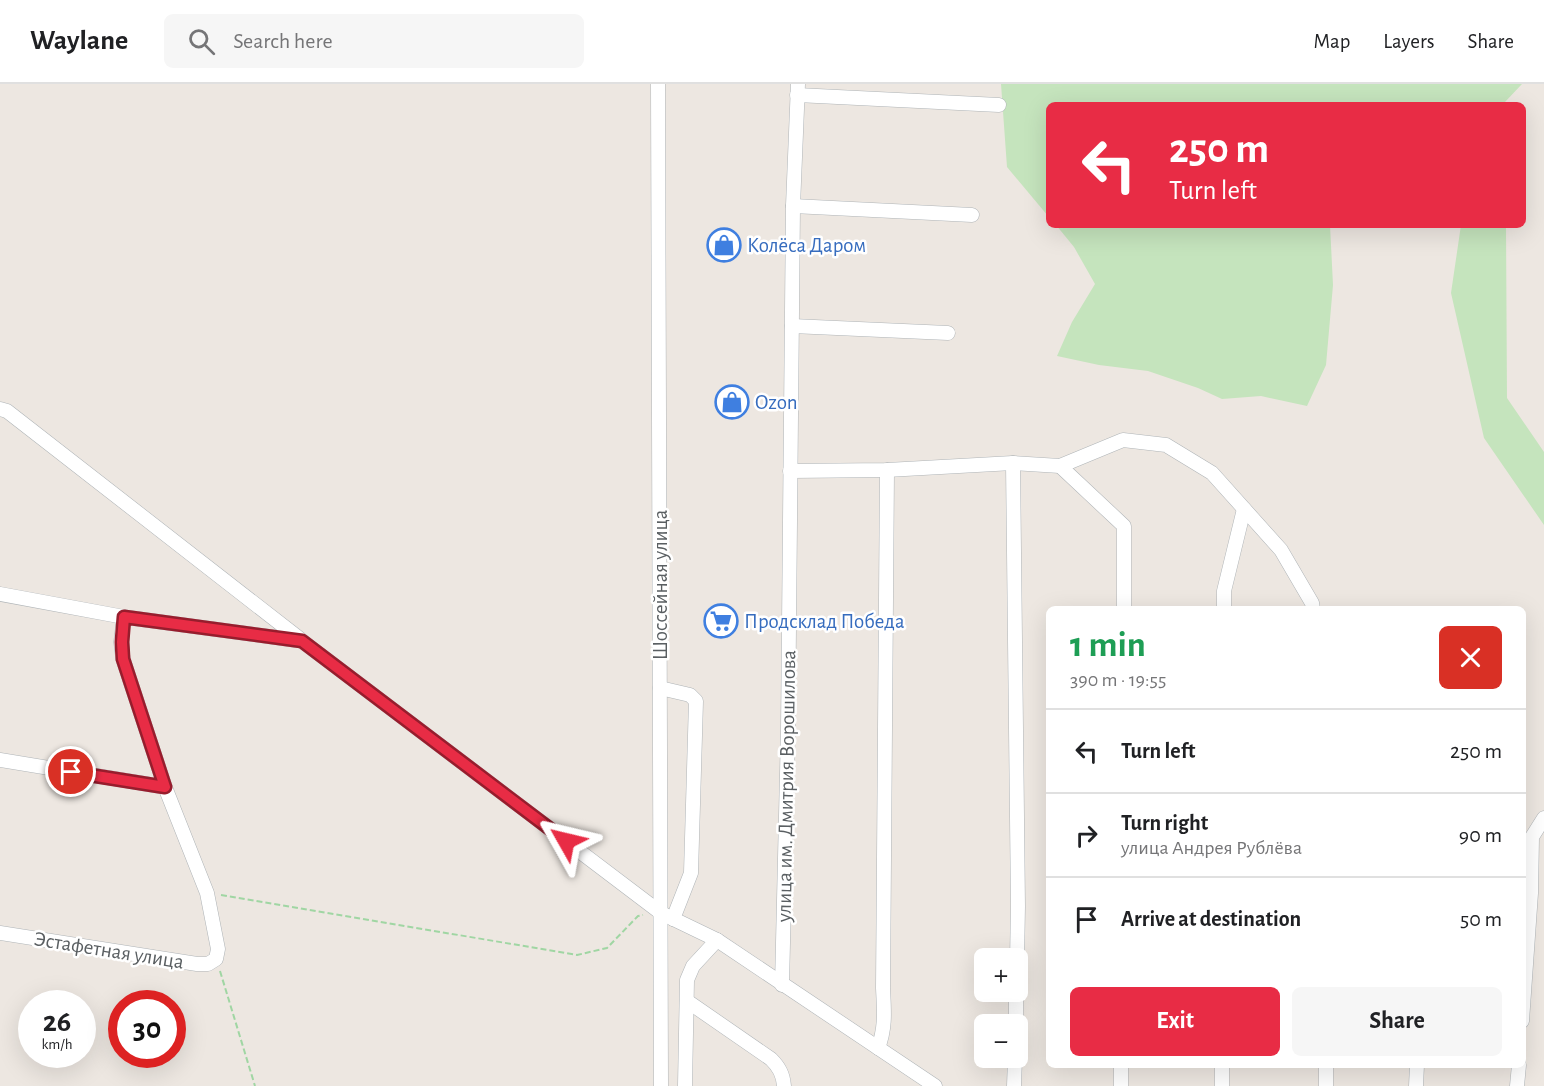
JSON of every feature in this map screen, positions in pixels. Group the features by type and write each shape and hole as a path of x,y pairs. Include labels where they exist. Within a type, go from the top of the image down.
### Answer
{"street":[{"name":"Шоссейная улица","path":"658,84 660,688 667,916 661,1086"},
{"path":"798,89 999,105"},
{"name":"улица им. Дмитрия Ворошилова","path":"782,985 788,742 793,206 798,89"},
{"path":"793,206 972,215"},
{"path":"792,326 948,333"},
{"path":"0,409 7,411 302,641 667,916 717,939 935,1086"},
{"path":"790,471 887,470 1013,463 1060,466 1123,440 1166,445 1212,473 1281,550 1312,606"},
{"path":"1013,463 1017,948"},
{"path":"1060,466 1124,526 1124,606"},
{"path":"878,1048 885,1022 887,470"},
{"path":"1224,606 1224,591 1244,509"},
{"path":"0,594 124,617 302,641"},
{"path":"124,617 123,659 165,787 207,893 218,949 216,959"},
{"path":"660,688 690,695 696,701 691,873 667,916"},
{"path":"0,760 165,787"},
{"path":"1526,964 1532,837 1544,819"},
{"name":"Эстафетная улица","path":"0,933 197,964 208,964 216,959"},
{"path":"685,1086 687,980 693,966 717,939"},
{"path":"687,1001 771,1059 782,1074 784,1086"},
{"path":"1014,1086 1015,1068"},
{"path":"1121,1068 1121,1086"},
{"path":"1222,1068 1222,1086"},
{"path":"1326,1068 1326,1086"},
{"path":"1416,1086 1417,1068"},
{"path":"1517,1086 1519,1068"}],"path":[{"path":"207,893 578,955 607,948 638,916 667,916"},
{"path":"216,959 255,1086"}],"green space":[{"path":"1001,84 1522,84 1505,102 1046,102 1046,214 1007,167"},
{"path":"1058,228 1330,228 1333,285 1326,365 1307,406 1261,396 1222,399 1148,371 1099,365 1057,356 1072,322 1095,284 1074,247"},
{"path":"1461,228 1506,228 1507,398 1544,452 1544,525 1484,438 1451,293"}],"place":[{"name":"Колёса Даром","path":"724,245"},
{"name":"Ozon","path":"732,402"},
{"name":"Продсклад Победа","path":"721,621"}],"route":[{"path":"71,772 165,787 123,659 124,617 302,641 566,841"}]}
